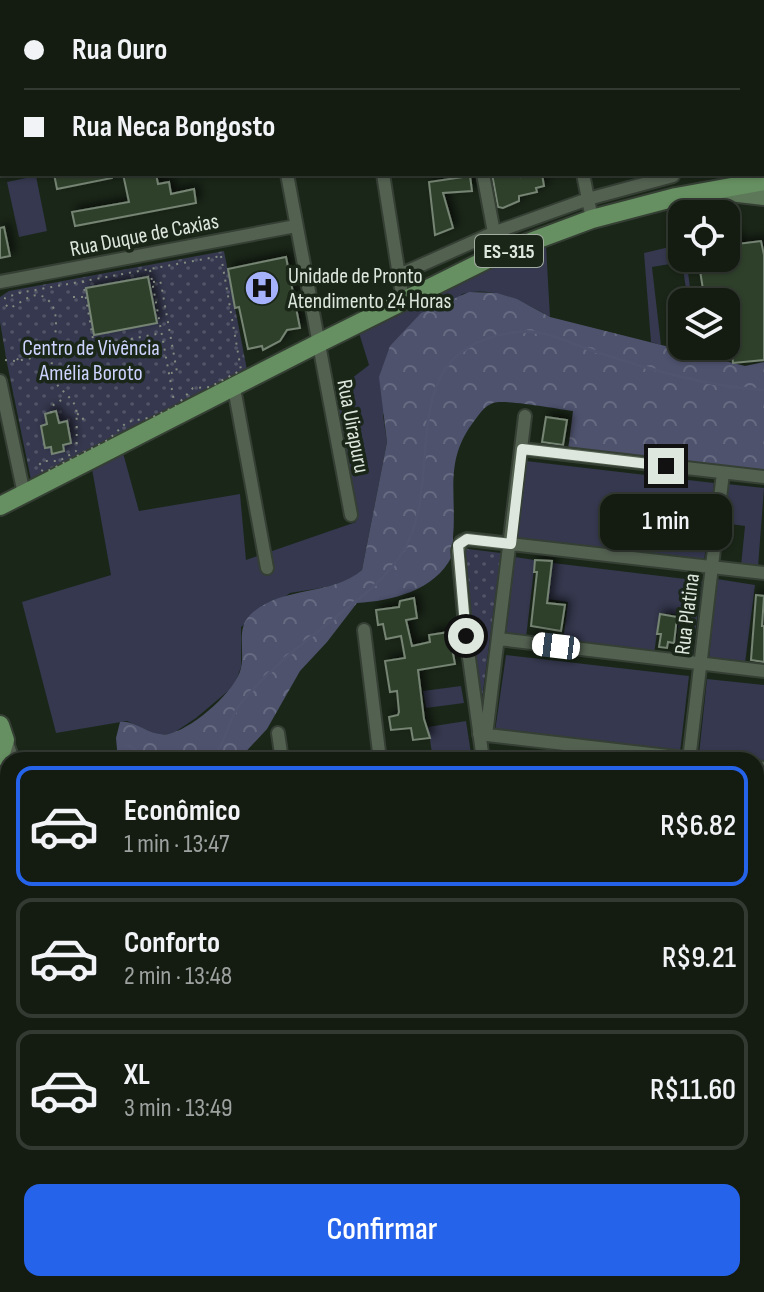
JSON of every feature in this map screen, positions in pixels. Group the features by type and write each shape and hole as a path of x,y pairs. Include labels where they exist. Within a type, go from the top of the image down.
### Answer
{"main road":[{"path":"712,190 739,176"},
{"name":"ES-315","path":"0,506 498,254 592,219 676,197 764,185"}],"street":[{"name":"Rua Uirapuru","path":"287,176 351,515"},
{"path":"383,176 403,301"},
{"path":"483,176 498,254"},
{"path":"583,176 592,219"},
{"path":"399,275 493,233 588,199 669,176"},
{"path":"673,176 676,197"},
{"name":"Rua Duque de Caxias","path":"0,282 296,226"},
{"path":"0,381 24,494"},
{"path":"234,388 267,568"},
{"path":"482,734 499,639 525,416"},
{"path":"522,449 764,477"},
{"name":"Rua Platina","path":"694,752 700,663 723,473"},
{"path":"483,752 466,636 458,545 467,539 764,573"},
{"path":"364,630 379,752"},
{"path":"499,639 764,671"},
{"path":"278,733 281,752"},
{"path":"482,734 635,752"}],"path":[{"path":"221,256 242,367 240,372 210,387 193,388 175,406 153,417 127,422 108,440 43,472 39,465 43,461 59,461 76,451 75,407 53,377 55,312 47,298 29,296 9,308 4,301 11,294 149,268 221,256"},
{"path":"149,268 175,406"},
{"path":"83,281 94,346"},
{"path":"152,283 160,281 163,296 177,372 169,374"},
{"path":"155,297 163,296"},
{"path":"73,297 85,297"},
{"path":"5,360 18,361 169,329"},
{"path":"23,351 53,345"},
{"path":"18,361 27,346"},
{"path":"36,357 37,363"},
{"path":"18,361 22,366"},
{"path":"51,413 52,406 67,396"},
{"path":"47,401 52,406"},
{"path":"76,414 82,415 84,423"}],"green space":[{"path":"36,176 47,231 19,237 7,182"},
{"path":"546,245 550,317 497,293 462,294 383,415 387,442 362,570 351,579 327,587 290,593 241,627 241,667 234,686 172,734 157,735 127,721 56,733 22,602 111,575 92,469 123,453 139,511 240,494 246,560 356,522 329,396 369,365 359,333 485,270"},
{"path":"668,247 668,264 652,267 661,345 651,342 644,253"},
{"name":"Centro de Vivência Amélia Boroto","path":"224,251 247,370 31,480 0,322 0,297 9,291"},
{"path":"684,272 688,272 690,288 686,288"},
{"path":"469,292 497,293 517,299 550,317 668,347 668,360 721,360 745,366 764,362 764,473 568,450 573,411 519,403 493,403 472,424 458,452 454,479 453,554 435,578 411,592 384,600 357,603 300,671 267,729 245,752 117,752 116,738 120,722 158,734 172,733 192,723 223,697 241,668 243,627 250,615 262,606 276,599 335,584 362,570 387,442 379,377 390,346 421,313"},
{"path":"526,461 714,483 704,561 517,540"},
{"path":"727,484 764,488 758,567 741,566 745,526 723,523"},
{"path":"460,548 501,553 481,707"},
{"path":"515,557 535,560 526,638 506,635"},
{"path":"553,563 702,581 692,657 675,655 679,615 660,613 654,654 563,642 568,602 548,599"},
{"path":"717,579 755,585 745,663 709,658"},
{"path":"506,655 689,676 680,752 495,731"},
{"path":"707,679 764,685 764,752 699,752"},
{"path":"461,686 464,703 426,708 423,691"},
{"path":"466,721 471,752 432,752 428,727"}],"building":[{"path":"54,176 112,176 112,178 57,189"},
{"path":"123,176 156,176 158,184 169,182 171,194 194,189 196,203 75,226 72,212 129,202"},
{"path":"470,176 472,191 443,193 453,228 435,235 429,182"},
{"path":"492,176 542,176 544,186 536,188 537,192 519,196 519,201 503,208 498,207"},
{"path":"4,227 10,256 0,258 0,228"},
{"path":"761,241 764,255 764,360 733,363 733,360 740,360 740,288 703,288 700,272 740,272 740,244"},
{"name":"Unidade de Pronto Atendimento 24 Horas","path":"286,257 300,328 287,330 280,341 263,350 262,346 248,349 239,307 235,308 228,269"},
{"path":"148,277 157,323 94,335 86,288"},
{"path":"56,411 59,423 67,421 71,443 63,445 64,451 52,454 51,447 45,448 41,426 47,424 45,414"},
{"path":"546,417 567,420 563,445 542,442"},
{"path":"535,560 552,561 547,603 565,605 561,631 531,626 537,572 534,572"},
{"path":"756,595 764,596 764,662 751,660"},
{"path":"414,598 417,618 406,620 412,646 430,642 429,635 449,632 455,664 418,670 424,719 430,738 413,740 411,728 391,730 389,717 399,712 397,691 390,692 385,661 405,658 401,636 386,639 383,624 378,625 376,610 399,607 400,601"},
{"path":"660,614 677,617 674,643 668,642 667,648 659,647"}],"waterway":[{"path":"217,752 236,710 252,690 378,583 404,550 416,520 428,418 436,387 451,361 477,342 518,332 536,332 675,375 764,390"},
{"path":"128,745 139,752"}],"place":[{"name":"Unidade de Pronto Atendimento 24 Horas","path":"262,288"}],"route":[{"path":"466,636 458,545 467,539 511,544 522,449 666,466"}]}
